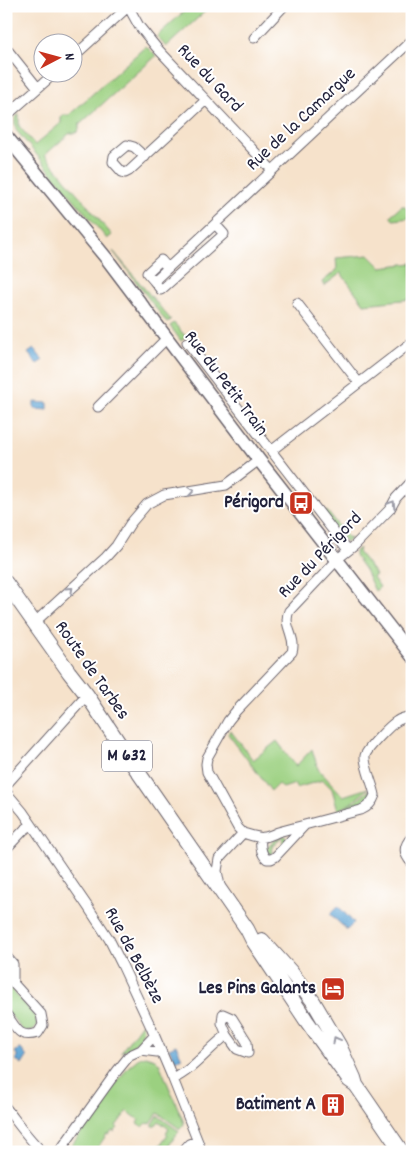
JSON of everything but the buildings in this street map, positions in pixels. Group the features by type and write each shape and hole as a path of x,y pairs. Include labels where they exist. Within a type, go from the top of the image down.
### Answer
{"main road":[{"name":"Route de Tarbes","path":"6,583 68,672 87,695 247,929 306,1020 349,1080 356,1085"},
{"name":"Route de Tarbes","path":"247,929 259,938 291,972 313,1001 338,1045 356,1085 402,1152"},
{"path":"294,1000 306,991"},
{"path":"306,1020 319,1011"}],"street":[{"path":"82,49 128,6"},
{"name":"Rue du Gard","path":"128,6 139,26 156,47 272,170"},
{"path":"254,38 284,6"},
{"name":"Rue de la Camargue","path":"215,224 224,234 162,290 154,282 168,268 272,170 412,40"},
{"path":"6,48 38,88"},
{"path":"6,116 45,82"},
{"path":"145,157 206,100"},
{"name":"Rue du Petit Train","path":"6,136 107,259 259,460 412,656"},
{"path":"298,303 359,383"},
{"path":"98,407 167,338"},
{"path":"187,342 348,550"},
{"path":"271,451 412,342"},
{"path":"34,623 106,557 147,504 164,495 226,485 259,460"},
{"name":"Rue du Périgord","path":"243,833 238,828 207,772 206,760 236,711 292,653 294,643 287,622 288,613 337,560 390,509 396,498 412,482"},
{"path":"6,785 87,695"},
{"path":"221,892 218,878 218,862 243,833 261,838 268,837 278,832 361,810 368,806 375,795 366,762 366,753 396,722 412,716"},
{"name":"Rue de Belbèze","path":"6,792 88,906 109,939 173,1079 202,1152"},
{"path":"6,849 31,825"},
{"path":"261,838 264,857 271,859 304,826"},
{"path":"412,837 406,844 405,849 405,855 412,863"},
{"path":"6,956 13,964 13,983 41,1014 43,1025 38,1033 28,1036 20,1033 6,1014"},
{"path":"173,1079 188,1070 227,1034"},
{"path":"58,1152 117,1071 130,1056 141,1050 154,1036"},
{"path":"141,1050 156,1052 160,1050"},
{"path":"6,1108 27,1136 43,1152"},
{"path":"182,1152 186,1146 198,1140"}],"green space":[{"path":"190,6 211,6 166,47 157,36"},
{"path":"146,46 156,56 79,125 79,130 76,133 70,133 45,155 112,235 107,239 16,130 15,119 19,114 19,126 35,145 61,123 63,115 69,115"},
{"path":"402,206 405,206 410,212 409,218 392,219 391,215"},
{"path":"113,251 171,320 167,323"},
{"path":"369,255 381,267 412,263 412,299 364,304 341,273 324,286 322,282 337,270 336,258"},
{"path":"174,323 186,337 181,341 170,326"},
{"path":"327,511 347,537 352,538 346,542 323,514"},
{"path":"359,548 358,552 376,575 373,577 380,587 375,591 365,570 355,556 355,551"},
{"path":"230,730 253,760 277,741 296,766 312,749 318,769 343,796 368,788 354,801 338,810 332,789 323,780 296,788 295,784 283,788 278,784 271,791 228,734"},
{"path":"370,790 370,795 365,802 344,810 347,807"},
{"path":"284,835 286,837 283,844 282,837 279,837"},
{"path":"279,837 279,841 276,841 276,844 272,844 273,854 267,854 266,850 268,847"},
{"path":"6,964 9,970 9,987 36,1018 37,1024 33,1031 23,1031 6,1009"},
{"path":"142,1023 142,1034 138,1042 121,1052"},
{"path":"145,1056 155,1059 159,1063 184,1123 180,1129 158,1113 150,1124 147,1123 143,1127 137,1123 139,1120 127,1111 116,1126 118,1128 109,1135 107,1134 96,1150 98,1152 67,1152 128,1067 139,1058"},
{"path":"158,1116 179,1131 164,1152 157,1150 168,1135 166,1133 169,1129 159,1121 154,1127 152,1125"}],"water":[{"path":"34,349 43,360 37,364 28,353"},
{"path":"34,402 48,403 48,410 34,409"},
{"path":"338,906 354,923 347,930 330,914"},
{"path":"176,1045 182,1058 175,1061 169,1048"},
{"path":"19,1049 27,1057 22,1065 15,1059 18,1057 15,1052"}],"place":[{"name":"Périgord","path":"301,503"},
{"name":"Les Pins Galants","path":"333,989"},
{"name":"Batiment A","path":"333,1105"}]}
